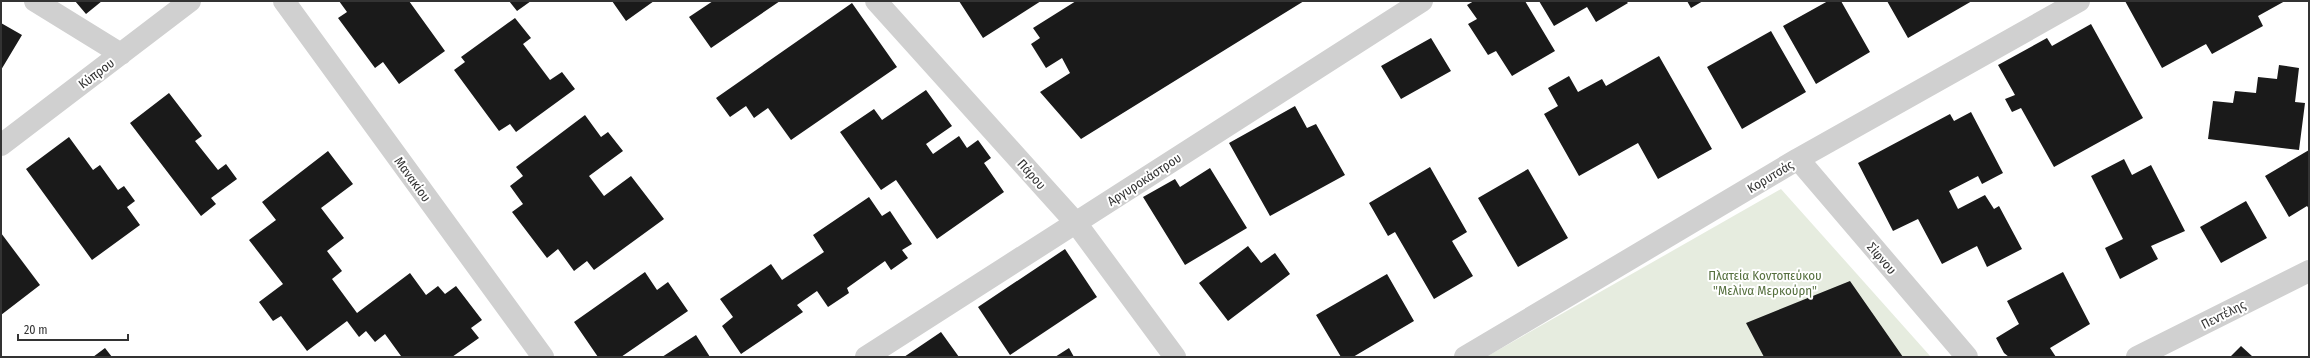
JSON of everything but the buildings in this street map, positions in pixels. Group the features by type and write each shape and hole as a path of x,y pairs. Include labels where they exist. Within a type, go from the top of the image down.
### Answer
{"street":[{"path":"34,1 121,54"},
{"name":"Κύπρου","path":"1,145 190,1"},
{"name":"Μανακίου","path":"284,1 543,357"},
{"name":"Πάρου","path":"876,1 1076,223 1175,357"},
{"name":"Αργυροκάστρου","path":"866,357 1422,1"},
{"name":"Κορυτσάς","path":"1465,357 1798,159 2079,1"},
{"name":"Σίφνου","path":"1798,159 1967,357"},
{"name":"Πεντέλης","path":"2137,357 2309,271"}],"green space":[{"name":"Πλατεία Κοντοπεύκου \"Μελίνα Μερκούρη\"","path":"1781,189 1931,357 1486,357"}]}
